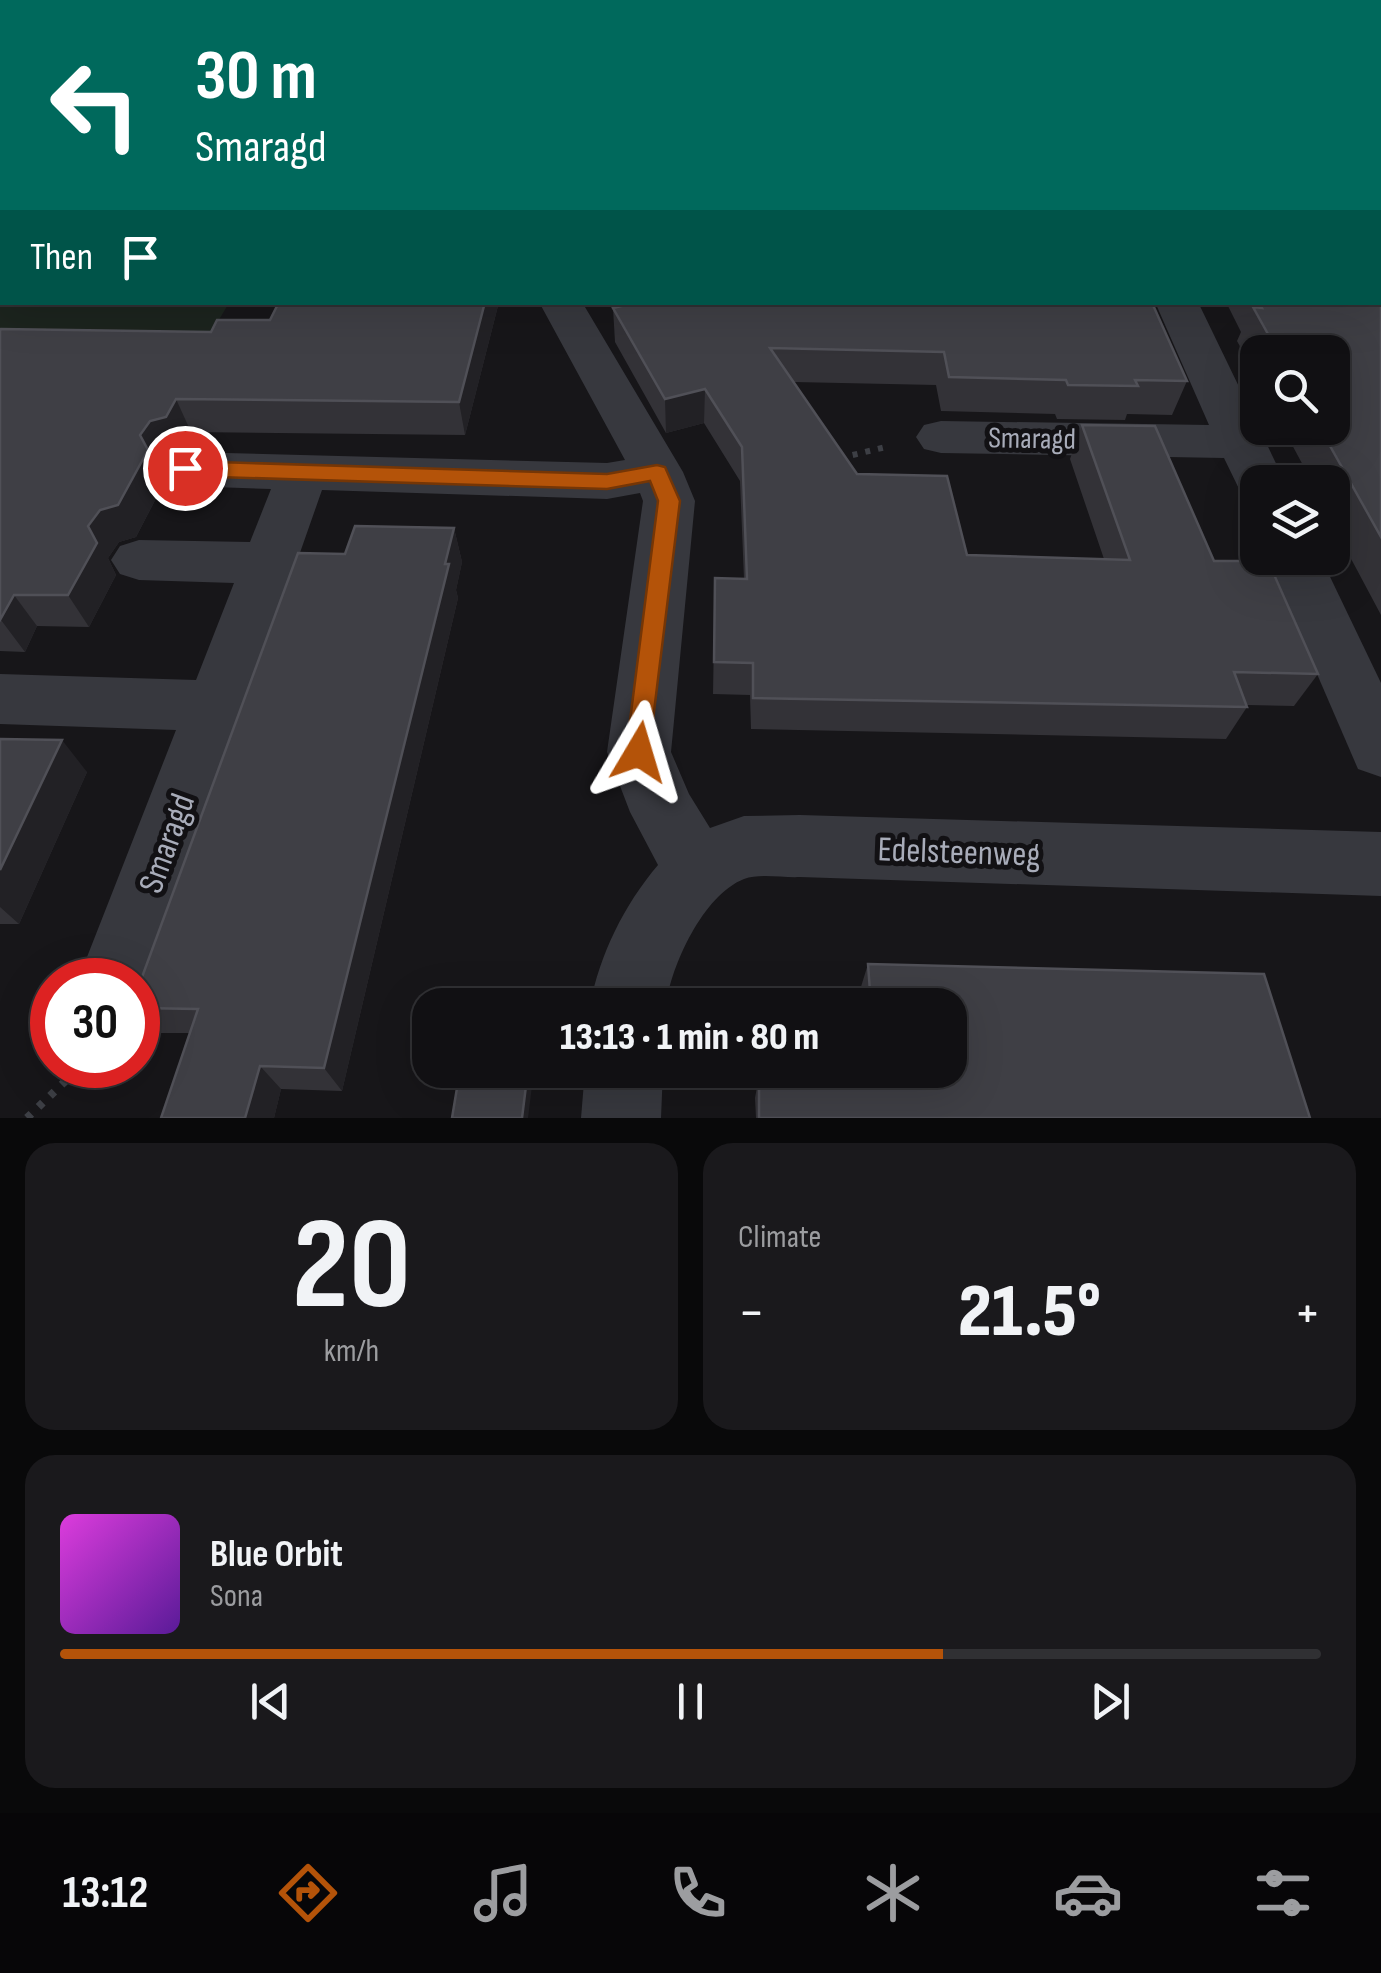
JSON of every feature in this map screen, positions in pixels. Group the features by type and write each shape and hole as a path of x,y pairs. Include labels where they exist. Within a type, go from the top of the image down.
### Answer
{"street":[{"path":"562,305 657,472 669,501 639,752 663,812 699,871"},
{"name":"Smaragd","path":"942,436 1251,462 1177,305"},
{"path":"185,468 607,481 657,472"},
{"name":"Smaragd","path":"123,958 303,472"},
{"path":"139,560 269,563"},
{"path":"1302,575 1381,750"},
{"path":"0,699 216,706"},
{"name":"Edelsteenweg","path":"634,988 659,916 699,871 735,849 800,846 1381,864"},
{"path":"622,1118 623,1088"}],"path":[{"path":"832,460 942,436"},
{"path":"27,1118 58,1088"}],"shaded area":[{"path":"0,305 228,305 208,338 0,334"}],"building":[{"path":"278,305 484,305 459,402 176,399 166,417 150,421 140,435 148,450 118,505 100,510 88,526 97,543 68,595 14,595 0,620 1,329 211,332 217,320 270,320"},
{"path":"1153,305 1187,381 1135,380 1138,386 1068,385 1066,380 949,377 944,352 770,348 857,474 947,476 967,555 1130,560 1082,425 1155,426 1214,561 1240,561 1240,575 1274,575 1318,674 1234,672 1247,707 753,698 753,663 714,662 715,578 747,579 742,447 705,389 665,399 613,308"},
{"path":"1381,305 1381,537 1350,482 1350,465 1341,465 1330,445 1350,445 1350,335 1269,335 1253,307"},
{"path":"355,526 454,528 445,564 449,564 324,1068 260,1066 245,1118 161,1118 198,1009 160,1008 160,958 149,958 298,553 345,554"},
{"path":"0,739 62,740 0,870"},
{"path":"868,964 1264,974 1310,1118 759,1118 759,1088 967,1088 967,988 870,988"},
{"path":"457,1088 526,1088 522,1118 452,1118"}],"route":[{"path":"185,468 607,481 657,472 669,501 639,752"}]}
